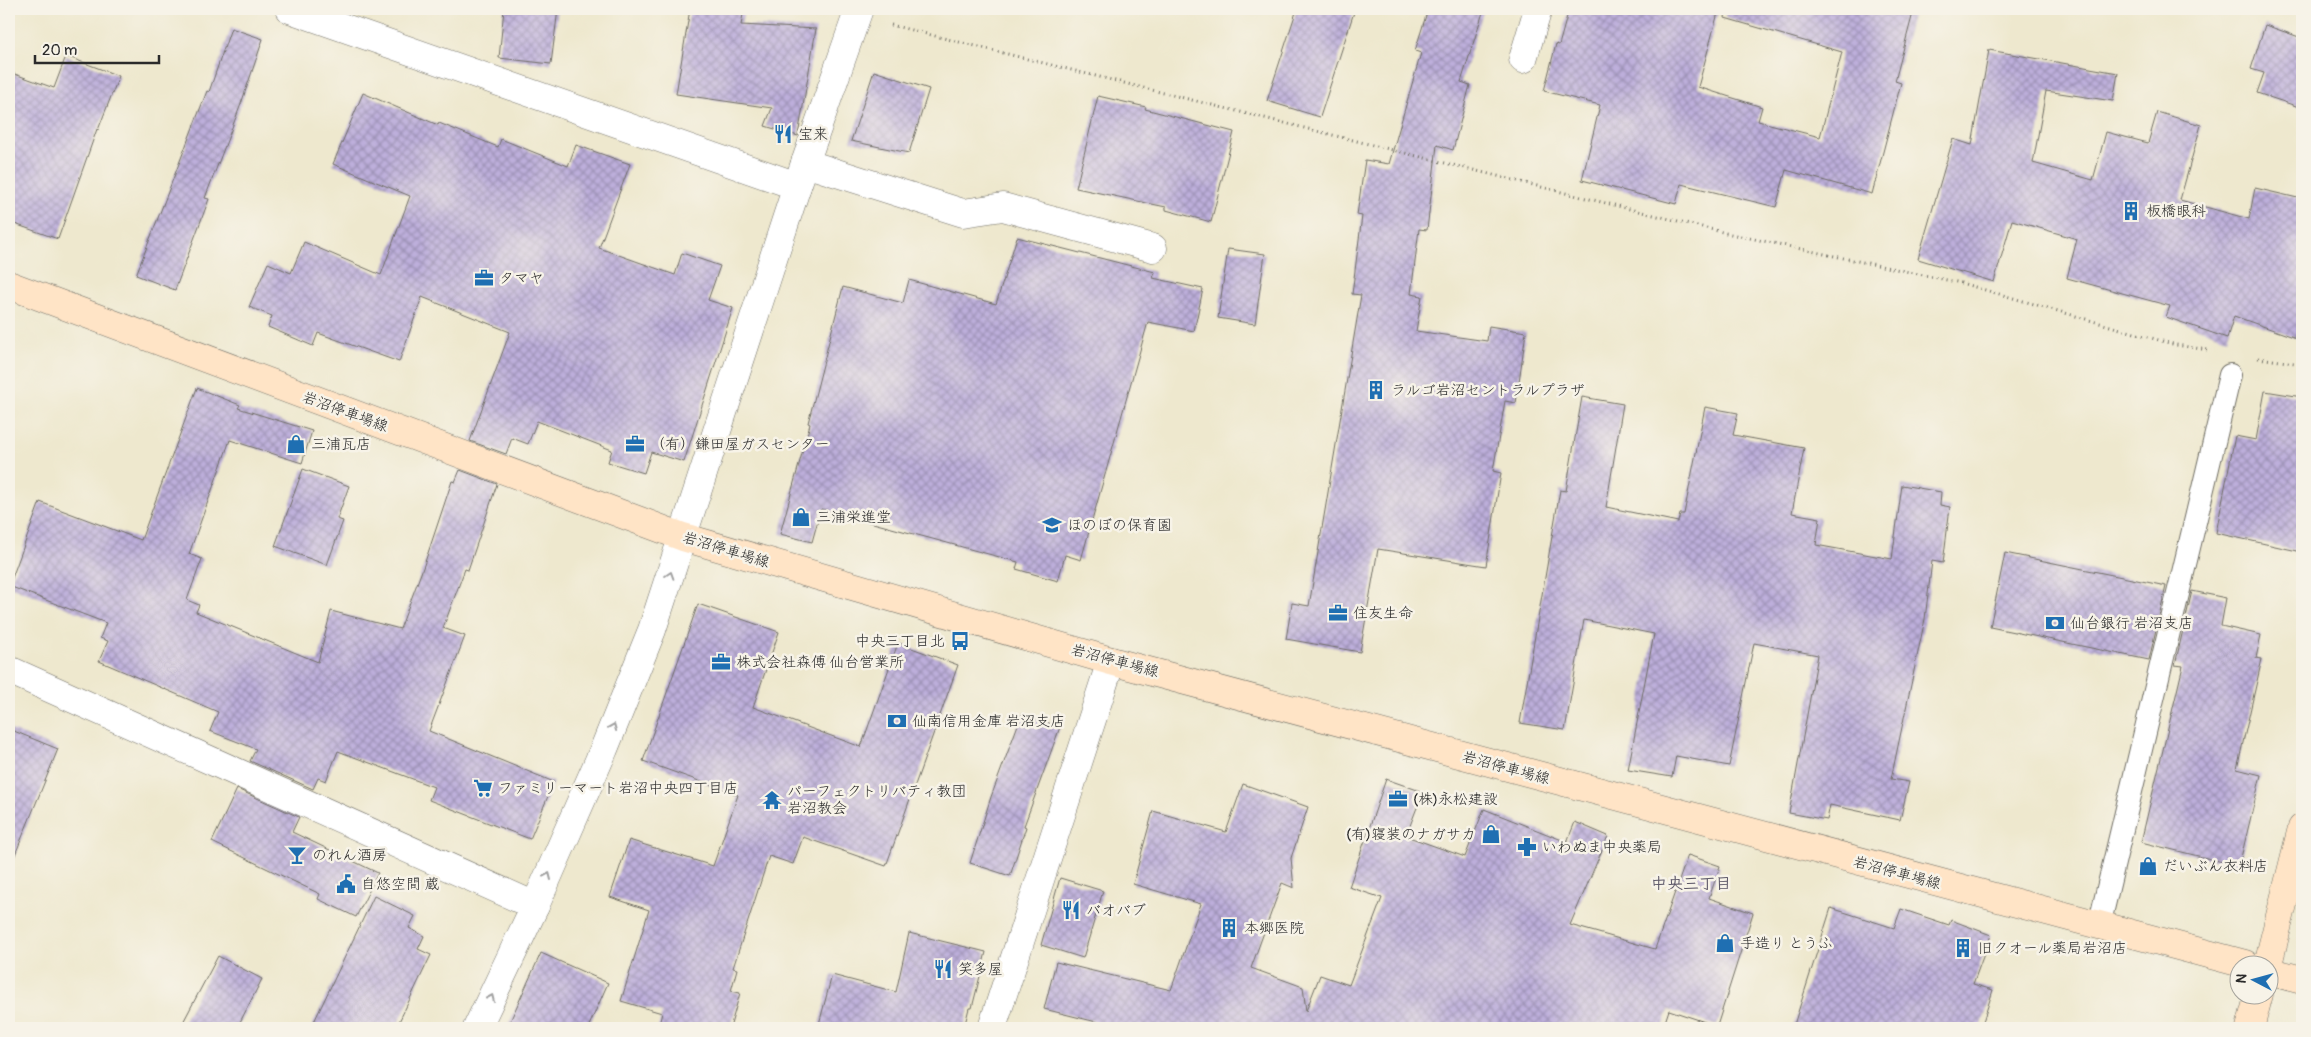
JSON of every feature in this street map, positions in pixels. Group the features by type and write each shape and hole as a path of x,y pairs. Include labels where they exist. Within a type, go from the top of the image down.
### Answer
{"main road":[{"name":"岩沼停車場線","path":"9,285 683,538 1111,661 2228,960"},
{"path":"2270,954 2302,828"},
{"path":"2278,974 2302,980"},
{"path":"2250,1028 2256,1004"}],"street":[{"path":"1523,59 1538,9"},
{"path":"306,12 801,175 964,213 1003,207 1153,248"},
{"path":"477,1028 535,906 604,749 652,630 801,175 857,12"},
{"path":"992,1028 1111,661"},
{"path":"9,670 535,906"}],"lane":[{"path":"2099,926 2230,375"}],"path":[{"path":"857,12 1726,233 1961,283 2176,345 2214,351"},
{"path":"2254,357 2302,364"}],"building":[{"path":"504,9 558,9 551,64 499,58"},
{"path":"690,9 744,9 741,25 816,29 798,136 765,126 772,108 676,94"},
{"path":"1297,9 1355,9 1320,117 1267,101"},
{"path":"1428,9 1484,9 1461,82 1470,85 1453,150 1437,145 1427,230 1419,229 1411,294 1422,296 1416,331 1487,341 1489,326 1526,332 1516,403 1505,401 1493,471 1501,473 1486,566 1378,549 1360,652 1286,639 1292,603 1309,606 1361,295 1352,294 1362,216 1357,215 1365,160 1389,164 1421,53 1415,51"},
{"path":"1569,9 1719,9 1698,87 1762,107 1758,121 1820,137 1842,52 1725,18 1726,9 1914,9 1895,81 1901,83 1872,194 1786,170 1776,207 1681,184 1676,204 1582,180 1600,105 1544,91 1556,44 1559,45"},
{"path":"2265,25 2302,38 2302,108 2257,93 2264,73 2251,69"},
{"path":"231,28 263,39 241,104 205,198 209,199 175,290 136,275 207,91 209,92"},
{"path":"1989,50 2118,73 2113,101 2046,91 2033,163 2093,180 2106,132 2148,143 2157,112 2201,125 2180,200 2249,219 2255,188 2302,199 2302,340 2234,316 2227,338 2166,317 2170,306 2067,278 2077,239 2012,220 1994,282 1918,259 1953,139 1972,145"},
{"path":"66,56 119,76 97,129 58,239 9,222 9,72 54,88"},
{"path":"874,71 929,89 909,153 851,141"},
{"path":"363,93 438,125 439,123 498,147 501,139 568,166 576,145 630,164 599,248 675,275 682,253 720,266 708,300 733,308 684,462 651,452 644,473 608,462 612,450 537,421 528,444 512,438 506,454 470,441 510,332 422,297 399,362 318,333 313,346 268,327 272,316 249,307 268,263 291,273 304,242 381,275 410,196 333,164"},
{"path":"1098,96 1146,107 1145,109 1234,132 1211,222 1166,210 1166,207 1076,188"},
{"path":"1017,237 1155,272 1153,278 1203,289 1194,331 1148,322 1081,560 1065,555 1058,581 1016,569 1018,562 821,509 812,542 780,534 810,424 808,423 843,287 903,303 909,280 996,304"},
{"path":"1228,249 1265,254 1255,324 1218,318"},
{"path":"197,388 240,405 238,408 312,431 302,463 230,440 189,554 202,559 187,600 199,605 196,612 318,662 331,611 400,629 452,481 455,482 460,470 497,484 468,570 465,569 443,628 465,636 429,731 554,782 530,839 429,800 434,787 338,751 326,781 318,778 313,789 250,761 256,749 210,731 218,712 99,661 108,641 100,638 106,623 9,586 40,502 141,540"},
{"path":"2265,391 2302,397 2302,552 2216,533 2235,436 2256,440"},
{"path":"1582,397 1623,404 1606,507 1678,522 1680,514 1684,514 1705,407 1738,413 1733,435 1804,448 1792,513 1820,518 1816,545 1892,559 1902,485 1941,492 1940,505 1950,507 1943,563 1932,561 1925,619 1891,779 1909,782 1900,820 1830,805 1827,820 1789,813 1818,655 1754,643 1729,766 1676,756 1672,777 1628,770 1654,634 1584,620 1565,730 1520,723 1560,490 1566,491"},
{"path":"303,469 349,486 337,519 343,521 327,565 275,546"},
{"path":"2005,553 2166,586 2149,660 1990,627"},
{"path":"2192,591 2226,598 2221,626 2261,635 2256,658 2262,659 2237,769 2261,775 2239,866 2141,842 2183,666 2175,665"},
{"path":"698,604 779,632 753,707 861,747 898,643 958,665 886,866 803,837 793,864 769,856 733,968 737,969 731,991 740,993 730,1028 658,1028 662,1013 621,1001 649,910 610,897 629,840 713,866 738,795 643,761"},
{"path":"1022,714 1060,727 1024,826 1026,827 1010,876 970,863 991,797"},
{"path":"9,729 58,749 10,867 9,867"},
{"path":"1386,779 1423,792 1406,836 1465,857 1484,809 1567,842 1575,822 1608,836 1570,925 1655,949 1688,855 1720,866 1709,898 1753,913 1717,1026 1669,1010 1663,1028 1121,1028 1044,1009 1056,962 1171,990 1201,904 1133,884 1153,811 1226,832 1243,784 1308,807 1291,858 1294,888 1282,883 1251,968 1303,987 1306,1011 1320,975 1349,985 1382,898 1349,887"},
{"path":"237,789 299,817 292,832 378,873 356,917 318,899 320,894 212,842"},
{"path":"1060,878 1103,891 1083,958 1041,945"},
{"path":"374,896 415,916 409,928 424,936 418,949 431,955 396,1028 311,1028"},
{"path":"1831,908 1894,928 1901,909 1949,925 1951,920 1991,935 1973,984 1993,990 1981,1028 1793,1028"},
{"path":"909,933 986,952 972,1008 969,1008 964,1028 818,1028 832,975 896,992"},
{"path":"541,953 608,983 588,1028 507,1028"},
{"path":"218,956 262,979 237,1028 180,1028"}],"place":[{"name":"宝来","path":"783,134"},
{"name":"板橋眼科","path":"2131,211"},
{"name":"タマヤ","path":"484,278"},
{"name":"ラルゴ岩沼セントラルプラザ","path":"1376,390"},
{"name":"三浦瓦店","path":"296,444"},
{"name":"（有）鎌田屋ガスセンター","path":"635,444"},
{"name":"三浦栄進堂","path":"801,517"},
{"name":"ほのぼの保育園","path":"1052,525"},
{"name":"住友生命","path":"1338,613"},
{"name":"仙台銀行 岩沼支店","path":"2055,623"},
{"name":"中央三丁目北","path":"960,641"},
{"name":"株式会社森傅 仙台営業所","path":"721,662"},
{"name":"仙南信用金庫 岩沼支店","path":"897,721"},
{"name":"ファミリーマート岩沼中央四丁目店","path":"483,788"},
{"name":"(株)永松建設","path":"1398,799"},
{"name":"パーフェクトリバティ教団 岩沼教会","path":"772,800"},
{"name":"(有)寝装のナガサカ","path":"1491,834"},
{"name":"いわぬま中央薬局","path":"1527,847"},
{"name":"のれん酒房","path":"297,855"},
{"name":"だいぶん衣料店","path":"2148,866"},
{"name":"自悠空間 蔵","path":"346,884"},
{"name":"バオバブ","path":"1071,910"},
{"name":"本郷医院","path":"1229,928"},
{"name":"手造り とうふ","path":"1725,943"},
{"name":"旧クオール薬局岩沼店","path":"1963,948"},
{"name":"笑多屋","path":"943,969"}],"district":[{"name":"中央三丁目","path":"1691,884"}]}
